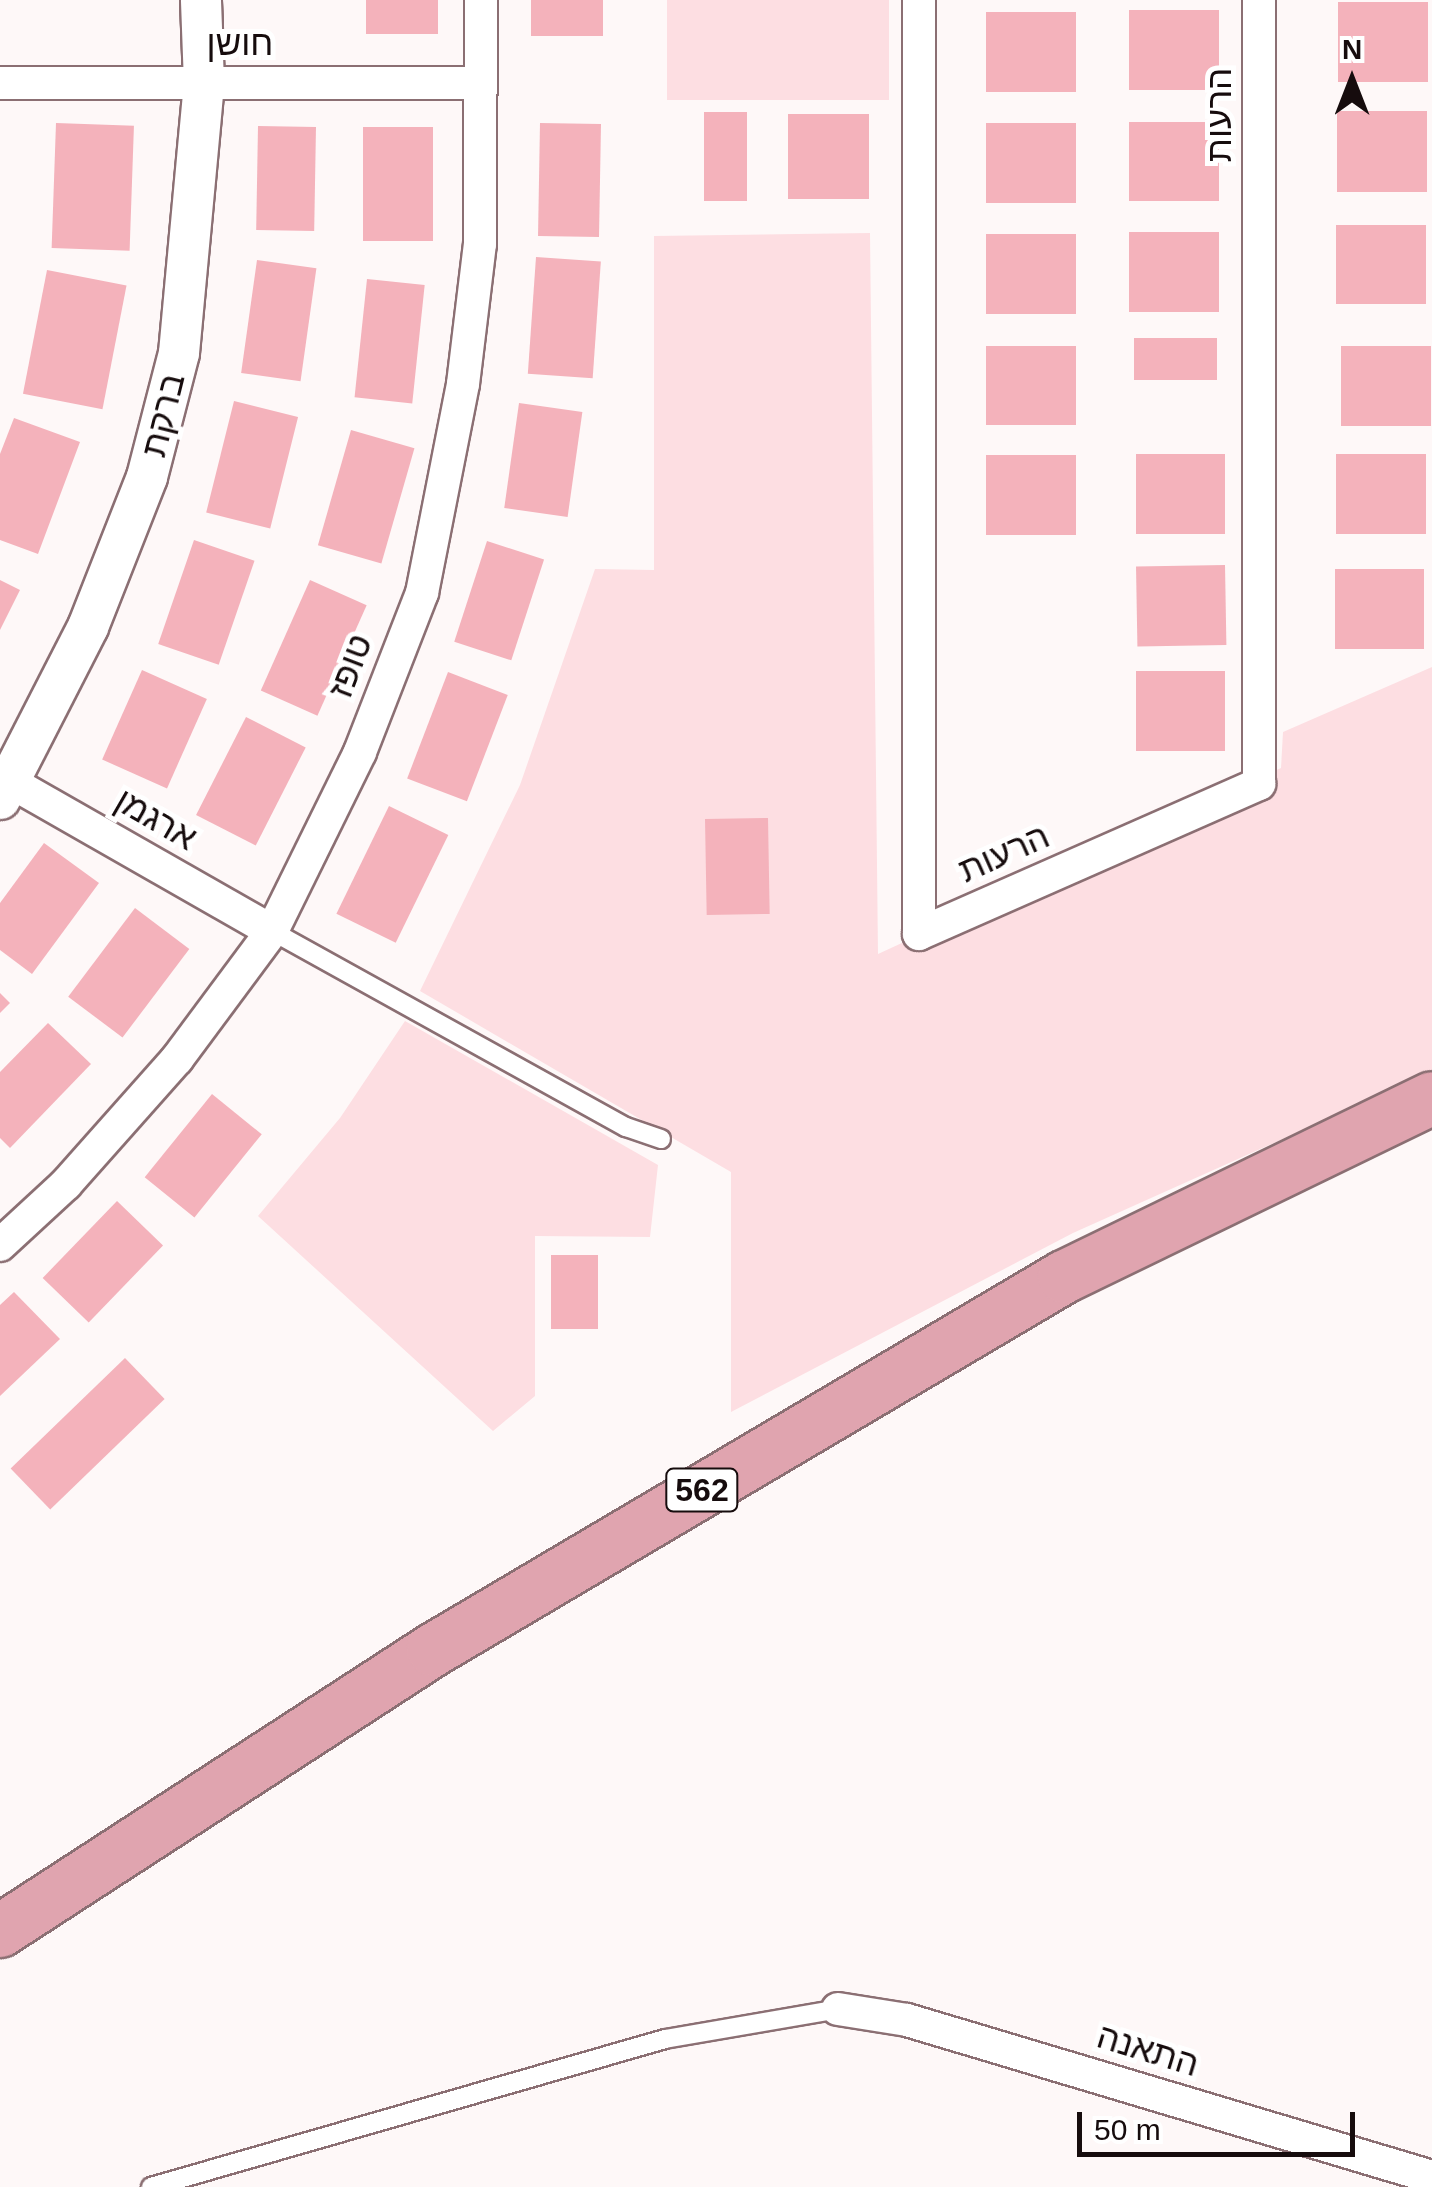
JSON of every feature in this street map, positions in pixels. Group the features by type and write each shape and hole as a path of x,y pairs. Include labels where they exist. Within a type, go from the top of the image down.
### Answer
{"main road":[{"name":"562","path":"0,1931 432,1650 1064,1277 1432,1098"}],"street":[{"name":"ברקת","path":"4,786 88,628 147,477 178,354 204,83 201,0"},
{"name":"טופז","path":"0,1245 66,1184 177,1060 272,931 360,752 422,593 463,384 476,279 481,0"},
{"name":"הרעות","path":"919,0 918,934 1259,784 1258,0"},
{"name":"חושן","path":"0,83 480,82"},
{"name":"ארגמן","path":"4,786 272,931"},
{"name":"התאנה","path":"838,2009 907,2020 1432,2178"}],"lane":[{"path":"272,931 626,1127 661,1139"},
{"path":"151,2187 664,2039 838,2009"}],"shaded area":[{"path":"667,0 889,0 889,100 667,100"},
{"path":"870,233 878,954 1281,768 1283,732 1432,667 1432,1072 1073,1233 731,1412 731,1172 420,991 520,785 595,569 654,570 654,236"},
{"path":"405,1021 658,1165 650,1237 535,1236 535,1396 493,1431 258,1216 340,1118"}],"building":[{"path":"366,0 438,0 438,34 366,34"},
{"path":"531,0 603,0 603,36 531,36"},
{"path":"1338,2 1428,2 1428,82 1338,82"},
{"path":"1129,10 1219,10 1219,90 1129,90"},
{"path":"986,12 1076,12 1076,92 986,92"},
{"path":"1337,111 1427,111 1427,192 1337,192"},
{"path":"704,112 747,112 747,201 704,201"},
{"path":"788,114 869,114 869,199 788,199"},
{"path":"1129,122 1219,122 1219,201 1129,201"},
{"path":"56,123 134,126 130,251 52,248"},
{"path":"540,123 601,124 599,237 538,236"},
{"path":"986,123 1076,123 1076,203 986,203"},
{"path":"258,126 316,127 314,231 256,230"},
{"path":"363,127 433,127 433,241 363,241"},
{"path":"1336,225 1426,225 1426,304 1336,304"},
{"path":"1129,232 1219,232 1219,312 1129,312"},
{"path":"986,234 1076,234 1076,314 986,314"},
{"path":"536,257 601,262 593,378 528,374"},
{"path":"257,260 316,268 301,381 241,373"},
{"path":"47,270 127,285 102,409 23,394"},
{"path":"367,279 425,285 412,403 355,397"},
{"path":"1134,338 1217,338 1217,380 1134,380"},
{"path":"986,346 1076,346 1076,425 986,425"},
{"path":"1341,346 1431,346 1431,426 1341,426"},
{"path":"234,401 298,417 270,529 206,513"},
{"path":"519,403 582,412 568,517 504,508"},
{"path":"14,418 80,442 38,554 0,540 0,454"},
{"path":"351,430 414,448 381,564 318,545"},
{"path":"1136,454 1225,454 1225,534 1136,534"},
{"path":"1336,454 1426,454 1426,534 1336,534"},
{"path":"986,455 1076,455 1076,535 986,535"},
{"path":"194,540 255,561 219,665 158,644"},
{"path":"487,541 544,560 511,660 454,642"},
{"path":"1225,565 1226,645 1137,647 1136,567"},
{"path":"1335,569 1424,569 1424,649 1335,649"},
{"path":"0,580 20,590 0,630"},
{"path":"310,580 367,605 317,716 261,691"},
{"path":"142,670 207,699 167,788 102,760"},
{"path":"1136,671 1225,671 1225,751 1136,751"},
{"path":"448,672 508,695 467,801 407,778"},
{"path":"246,717 306,747 256,845 196,815"},
{"path":"389,806 448,835 396,943 336,914"},
{"path":"768,818 770,914 707,915 705,819"},
{"path":"44,843 99,883 32,974 0,950 0,903"},
{"path":"135,908 189,949 123,1038 68,997"},
{"path":"0,993 10,1003 0,1013"},
{"path":"48,1023 91,1064 10,1148 0,1138 0,1072"},
{"path":"212,1094 262,1134 194,1217 145,1177"},
{"path":"117,1201 163,1245 89,1322 43,1278"},
{"path":"551,1255 598,1255 598,1329 551,1329"},
{"path":"14,1292 60,1339 0,1396 0,1305"},
{"path":"125,1358 165,1399 50,1509 11,1468"}]}
